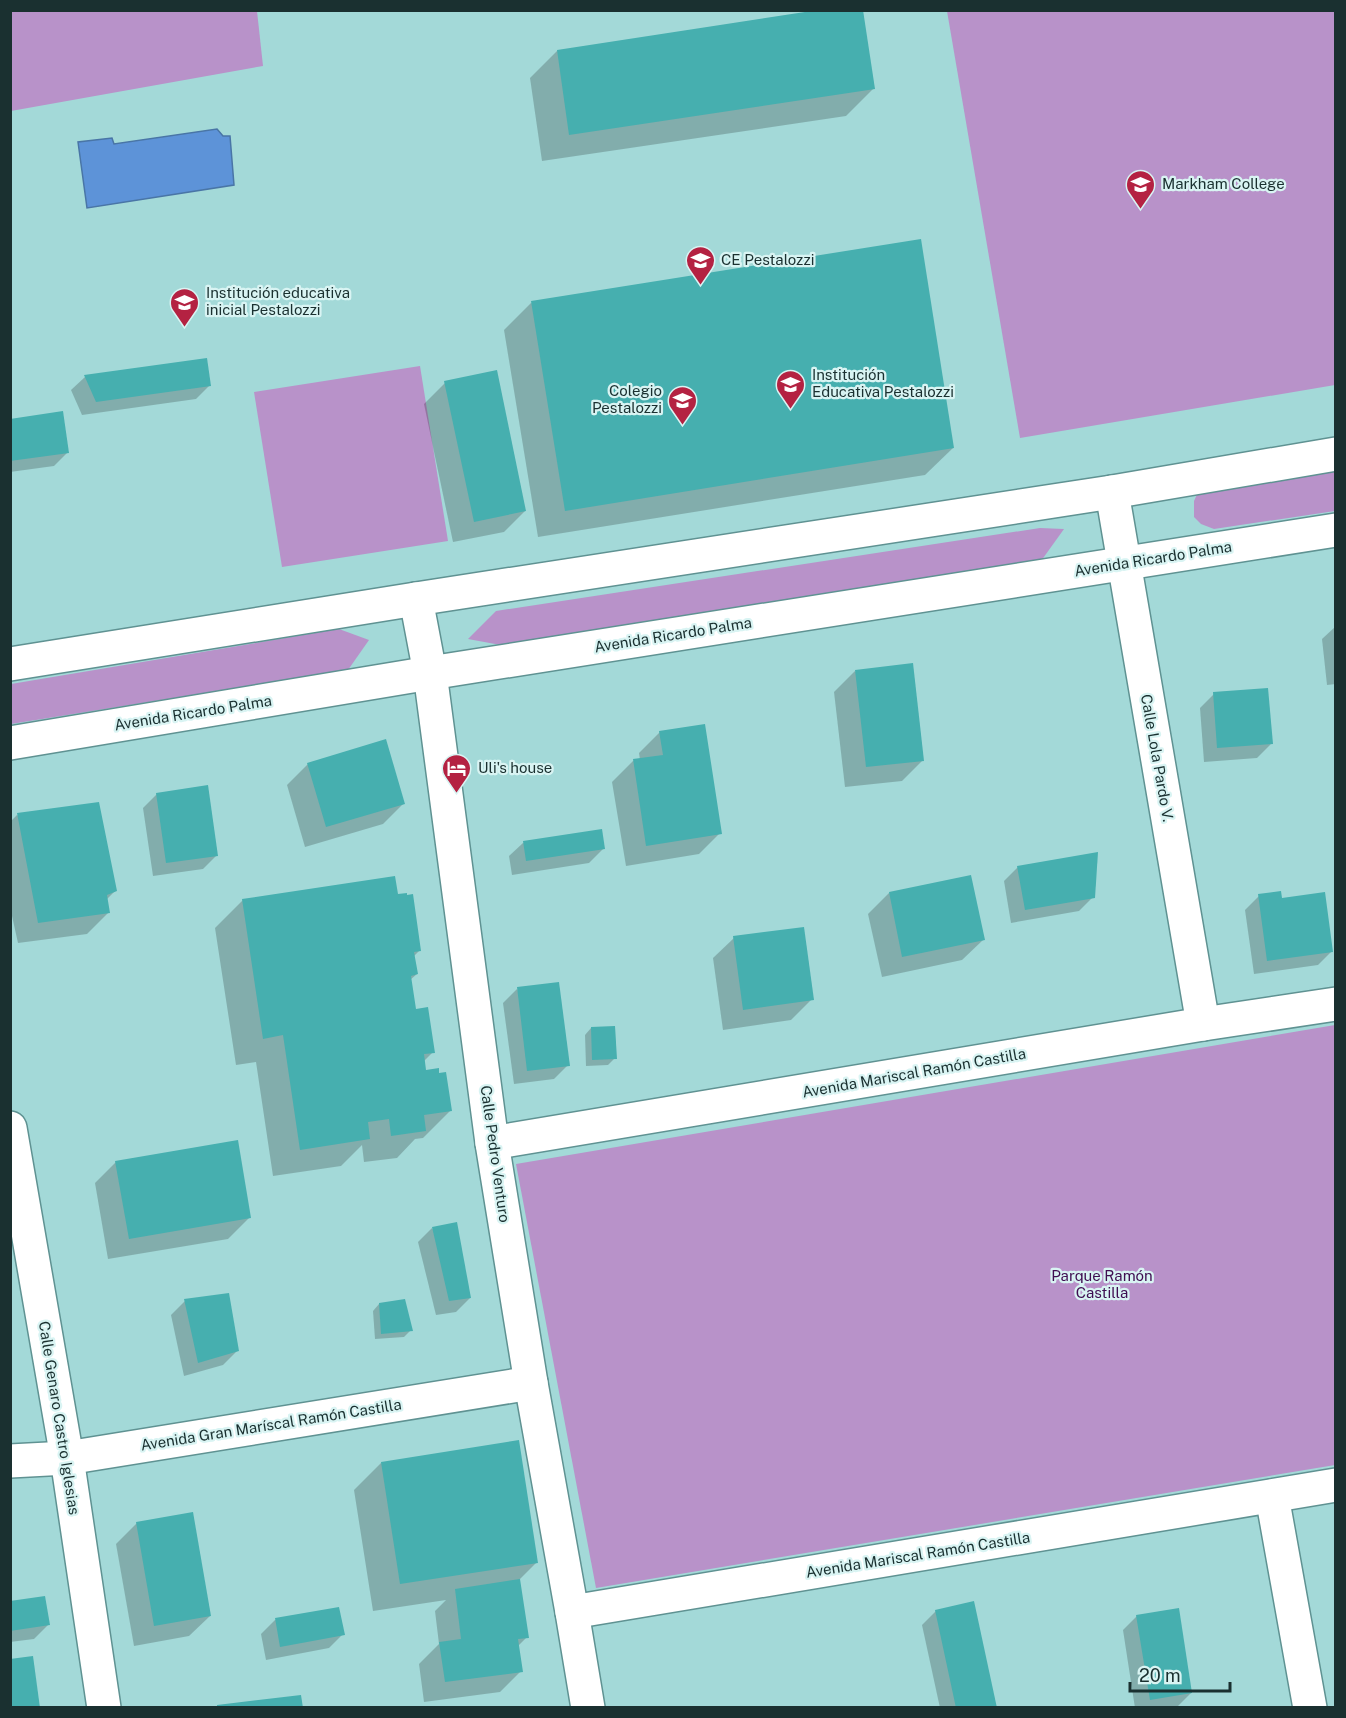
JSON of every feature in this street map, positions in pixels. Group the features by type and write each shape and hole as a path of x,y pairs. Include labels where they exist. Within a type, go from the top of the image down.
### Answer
{"street":[{"path":"10,663 416,598 1112,492 1335,454"},
{"name":"Calle Lola Pardo V.","path":"1112,492 1203,1024"},
{"name":"Avenida Ricardo Palma","path":"10,743 430,673 1335,530"},
{"name":"Calle Pedro Venturo","path":"416,598 430,673 492,1143 531,1383 588,1707"},
{"name":"Avenida Mariscal Ramón Castilla","path":"492,1143 1335,1004"},
{"name":"Calle Genaro Castro Iglesias","path":"10,1128 67,1458 104,1707"},
{"name":"Avenida Gran Maríscal Ramón Castilla","path":"10,1461 67,1458 531,1383"},
{"name":"Avenida Mariscal Ramón Castilla","path":"572,1612 1335,1485"},
{"path":"1272,1496 1310,1707"}],"green space":[{"path":"11,10 257,11 263,66 11,111"},
{"name":"Markham College","path":"947,11 1335,11 1335,385 1020,438"},
{"path":"420,366 448,541 282,567 254,392"},
{"path":"1335,468 1335,511 1214,529 1201,524 1194,517 1194,501 1199,490"},
{"path":"1040,528 1064,529 1041,561 506,646 468,639 496,611"},
{"path":"339,629 369,640 348,670 11,724 11,684"},
{"name":"Parque Ramón Castilla","path":"1335,1025 1335,1465 596,1588 516,1164"}],"water":[{"path":"217,129 223,136 230,136 234,185 87,208 78,142 112,138 114,144"}],"building":[{"path":"818,10 863,10 875,89 569,135 557,50"},
{"path":"921,239 954,448 565,511 531,301"},
{"path":"207,358 211,386 96,402 84,375"},
{"path":"497,370 526,511 474,522 444,381"},
{"path":"63,411 69,453 10,461 10,419"},
{"path":"913,663 924,761 866,767 855,670"},
{"path":"1268,688 1273,744 1217,748 1213,692"},
{"path":"705,724 722,834 646,846 633,759 663,755 659,731"},
{"path":"386,739 405,804 326,827 307,763"},
{"path":"208,785 218,856 166,863 156,793"},
{"path":"99,802 117,891 107,895 110,913 38,923 17,813"},
{"path":"602,829 605,849 526,861 523,841"},
{"path":"1098,852 1095,898 1025,910 1017,866"},
{"path":"971,875 985,940 902,957 889,892"},
{"path":"395,876 398,894 413,894 421,951 414,952 418,974 411,976 416,1009 428,1007 435,1053 424,1054 426,1070 439,1068 439,1073 446,1072 452,1111 424,1115 426,1131 391,1136 389,1119 368,1122 370,1139 300,1150 283,1035 263,1039 242,899"},
{"path":"1281,891 1282,898 1325,892 1333,952 1267,961 1258,894"},
{"path":"804,927 814,1000 743,1010 733,936"},
{"path":"559,982 570,1066 527,1071 517,987"},
{"path":"615,1026 617,1059 592,1060 591,1027"},
{"path":"238,1140 251,1218 129,1239 115,1161"},
{"path":"457,1222 471,1298 449,1301 432,1227"},
{"path":"229,1293 239,1351 198,1363 184,1299"},
{"path":"405,1299 413,1331 381,1334 379,1303"},
{"path":"519,1440 538,1563 400,1584 381,1462"},
{"path":"193,1512 211,1616 154,1626 136,1522"},
{"path":"520,1579 529,1638 518,1639 523,1672 445,1682 439,1642 461,1639 455,1589"},
{"path":"45,1596 50,1625 10,1631 10,1601"},
{"path":"974,1601 997,1708 956,1708 935,1610"},
{"path":"339,1607 345,1635 280,1647 275,1618"},
{"path":"1179,1608 1192,1693 1150,1700 1136,1615"},
{"path":"33,1656 40,1708 10,1708 10,1659"},
{"path":"301,1695 303,1708 217,1708 217,1705"}],"place":[{"name":"Markham College","path":"1141,210"},
{"name":"CE Pestalozzi","path":"700,286"},
{"name":"Institución educativa inicial Pestalozzi","path":"185,328"},
{"name":"Institución Educativa Pestalozzi","path":"791,410"},
{"name":"Colegio Pestalozzi","path":"683,426"},
{"name":"Uli's house","path":"457,794"}]}
